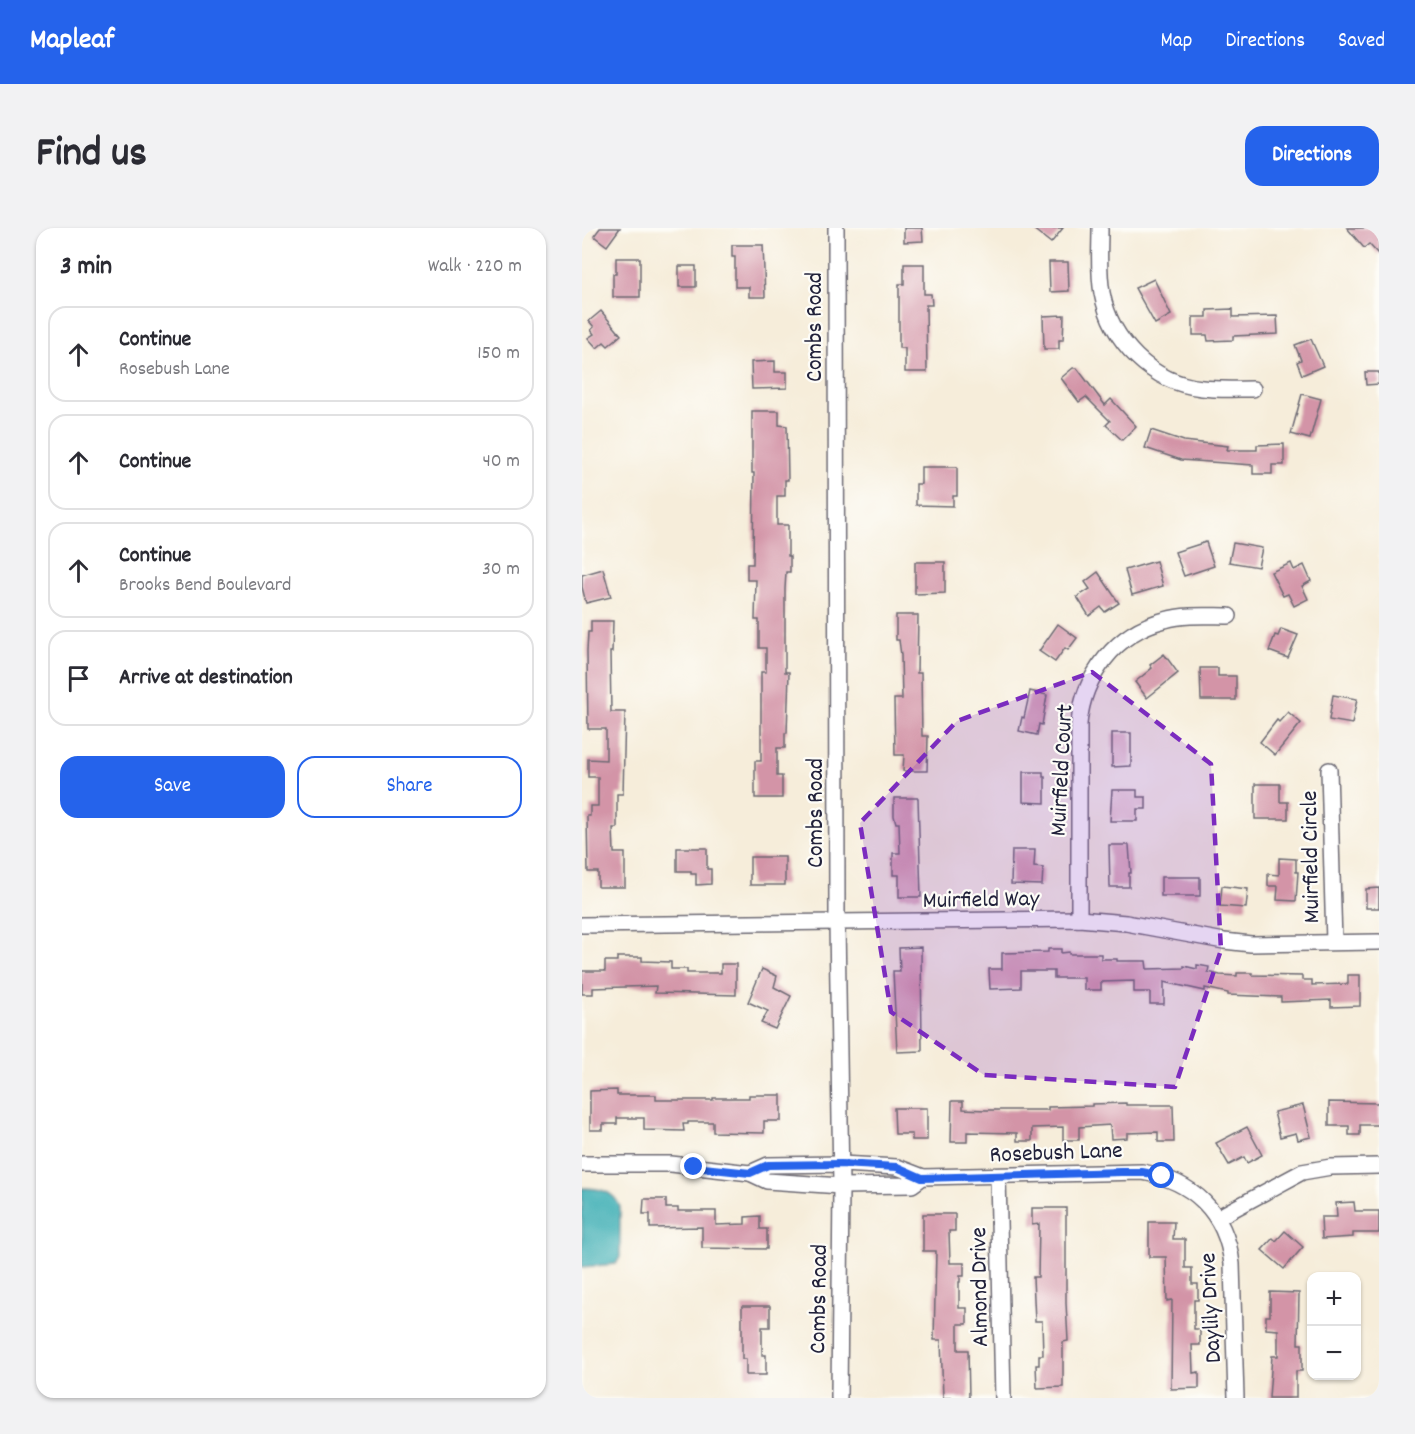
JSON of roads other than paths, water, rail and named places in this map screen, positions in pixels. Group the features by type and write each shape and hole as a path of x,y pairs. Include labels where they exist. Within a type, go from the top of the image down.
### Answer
{"street":[{"name":"Combs Road","path":"836,228 837,923 841,1164 839,1398"},
{"path":"1100,228 1100,279 1105,306 1112,325 1132,352 1147,366 1164,376 1190,386 1253,389"},
{"name":"Muirfield Court","path":"1079,919 1079,724 1084,698 1092,678 1117,645 1152,624 1186,616 1229,616"},
{"name":"Muirfield Circle","path":"1329,770 1334,942"},
{"name":"Muirfield Way","path":"582,925 1079,919 1126,923 1224,941 1272,944 1379,942"},
{"path":"582,1164 671,1164 750,1173"},
{"name":"Rosebush Lane","path":"750,1173 768,1165 841,1164 897,1167 922,1178 1121,1172 1156,1174 1188,1188 1204,1201 1217,1218"},
{"path":"1217,1218 1302,1172 1330,1167 1379,1166"},
{"name":"Rosebush Lane","path":"750,1173 767,1181 841,1186 912,1185 922,1178"},
{"name":"Almond Drive","path":"998,1176 1003,1398"},
{"name":"Daylily Drive","path":"1217,1218 1227,1238 1232,1264 1236,1398"}],"water":[{"path":"582,1188 605,1191 614,1197 620,1207 620,1257 616,1264 582,1267"}]}
